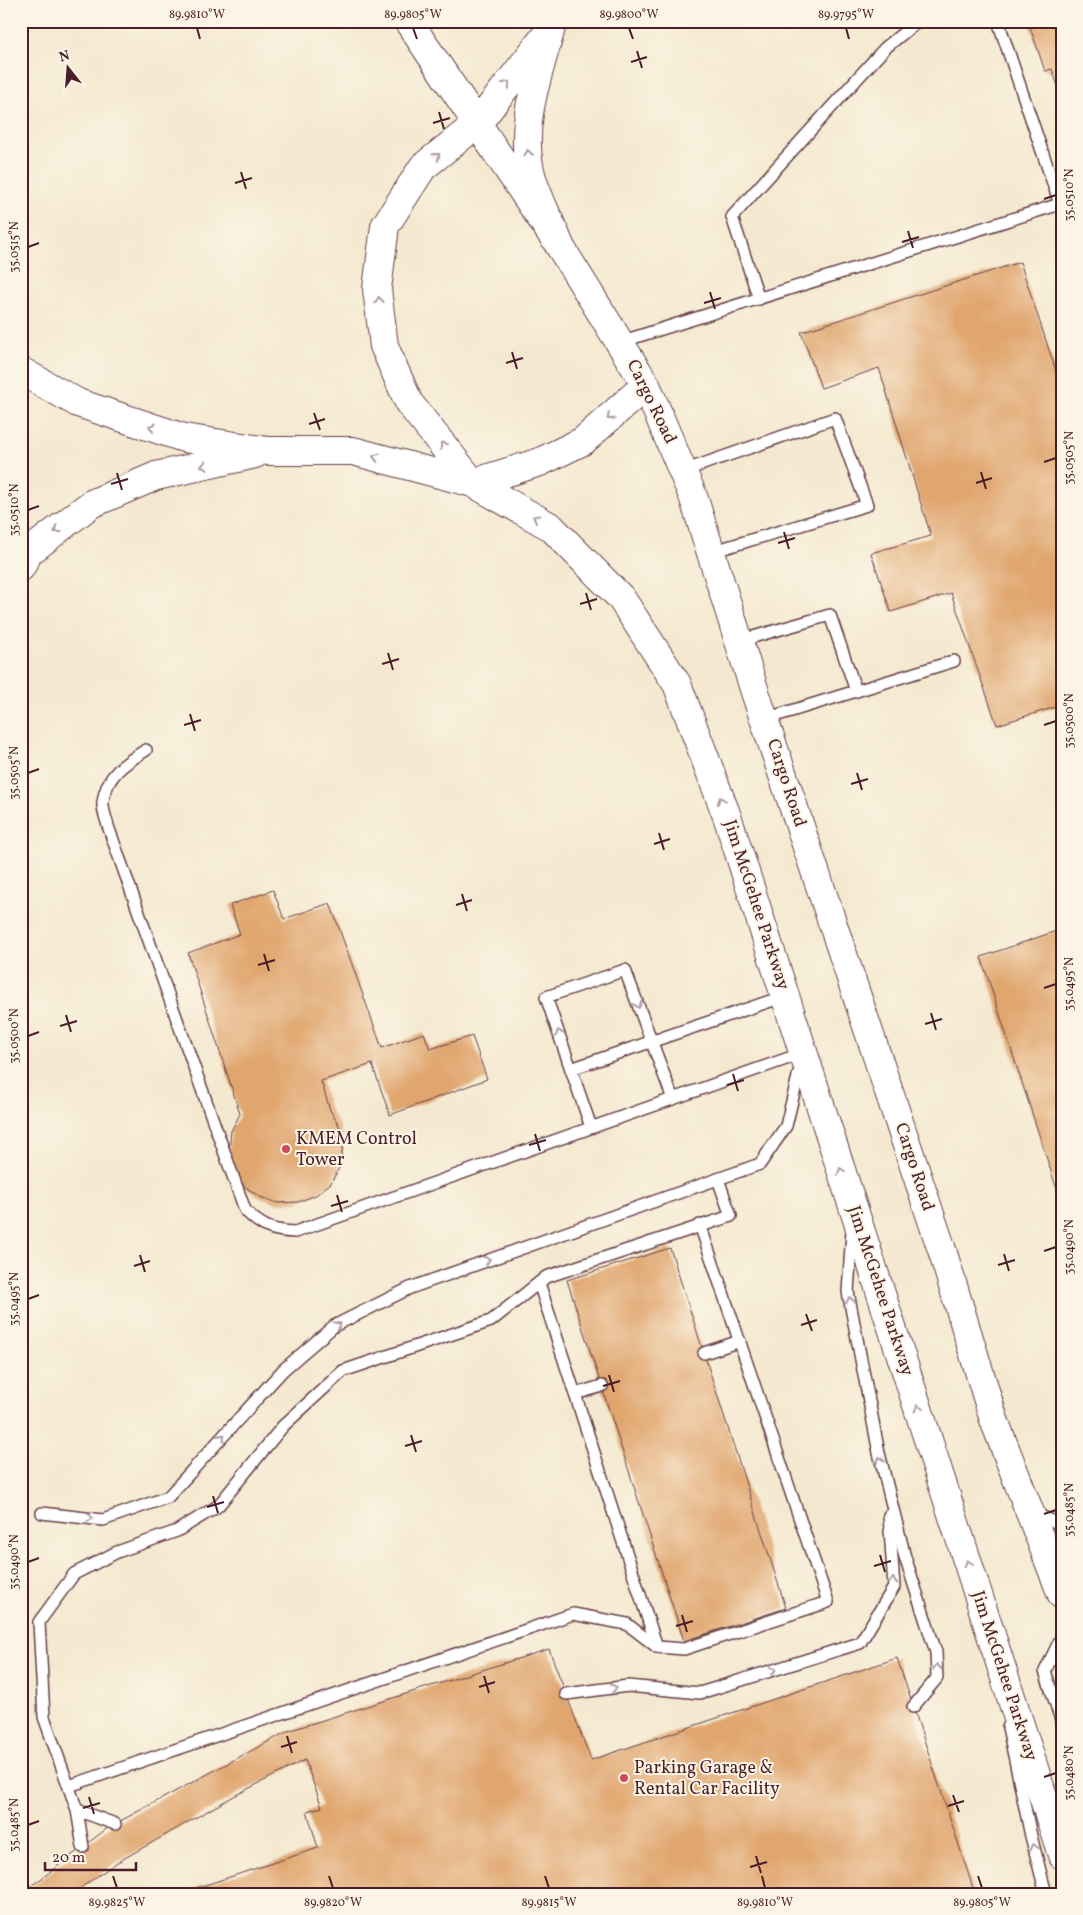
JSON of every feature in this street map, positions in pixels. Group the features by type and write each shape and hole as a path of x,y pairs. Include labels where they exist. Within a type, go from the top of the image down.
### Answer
{"main road":[{"name":"Cargo Road","path":"408,21 561,248 620,342 646,385 683,471 693,496 739,641 942,1250 994,1420 1062,1595"},
{"path":"553,25 478,123 424,167 384,226 377,289 384,346 409,402 473,483 540,462 583,441 646,385"},
{"path":"553,25 527,119 527,143 532,177 561,248"},
{"name":"Jim McGehee Parkway","path":"21,371 78,403 184,438 268,451 353,451 473,483 551,527 621,598 677,684 728,819 1062,1855"},
{"path":"21,567 29,552 91,504 156,476 268,451"}],"lane":[{"path":"759,299 732,217 885,48 918,21"},
{"path":"620,342 1061,203 998,21"},
{"path":"683,471 835,418 866,505 711,552"},
{"path":"739,641 830,614 856,691"},
{"path":"765,719 954,661"},
{"path":"146,750 123,763 108,784 103,804 108,826 244,1210 256,1222 276,1231 295,1232 803,1052"},
{"path":"591,1128 546,997 625,970 673,1099"},
{"path":"571,1069 785,996"},
{"path":"42,1513 103,1520 168,1497 283,1370 334,1326 410,1288 760,1164 786,1126 803,1052"},
{"path":"83,1847 77,1810 44,1717 39,1622 74,1574 117,1552 177,1531 218,1506 283,1426 343,1371 491,1321 546,1277 731,1216 718,1178"},
{"path":"853,1209 848,1292 886,1484 905,1558 936,1652 937,1678 913,1707"},
{"path":"68,1786 573,1614 627,1624 657,1647 684,1648 828,1602 700,1226"},
{"path":"539,1283 657,1647"},
{"path":"704,1353 740,1341"},
{"path":"575,1394 602,1386"},
{"path":"566,1694 628,1686 700,1693 860,1643 894,1587 886,1484"},
{"path":"1029,1511 1062,1525"},
{"path":"983,1609 1031,1836 1046,1894"},
{"path":"1062,1636 1045,1671 1062,1723"},
{"path":"77,1810 115,1824"}],"building":[{"path":"1028,21 1062,21 1062,97 1052,69 1045,71"},
{"path":"1020,262 1062,389 1062,705 997,725 951,593 891,612 871,553 931,536 879,368 821,388 801,332"},
{"path":"273,890 284,919 330,903 382,1048 424,1033 430,1049 472,1036 487,1079 390,1115 372,1064 321,1081 330,1110 340,1127 343,1146 340,1166 331,1183 316,1195 298,1202 278,1203 260,1197 244,1186 233,1169 229,1151 231,1131 240,1114 188,953 240,934 230,905"},
{"path":"1062,929 1062,1202 1061,1202 981,957"},
{"path":"670,1248 786,1608 684,1641 567,1280"},
{"name":"Parking Garage & Rental Car Facility","path":"549,1649 591,1760 897,1658 975,1894 178,1894 318,1848 307,1811 322,1807 305,1760 234,1796 116,1863 72,1894 21,1894 109,1827 288,1731"}],"place":[{"name":"KMEM Control Tower","path":"286,1149"},
{"name":"Parking Garage & Rental Car Facility","path":"624,1778"}]}
